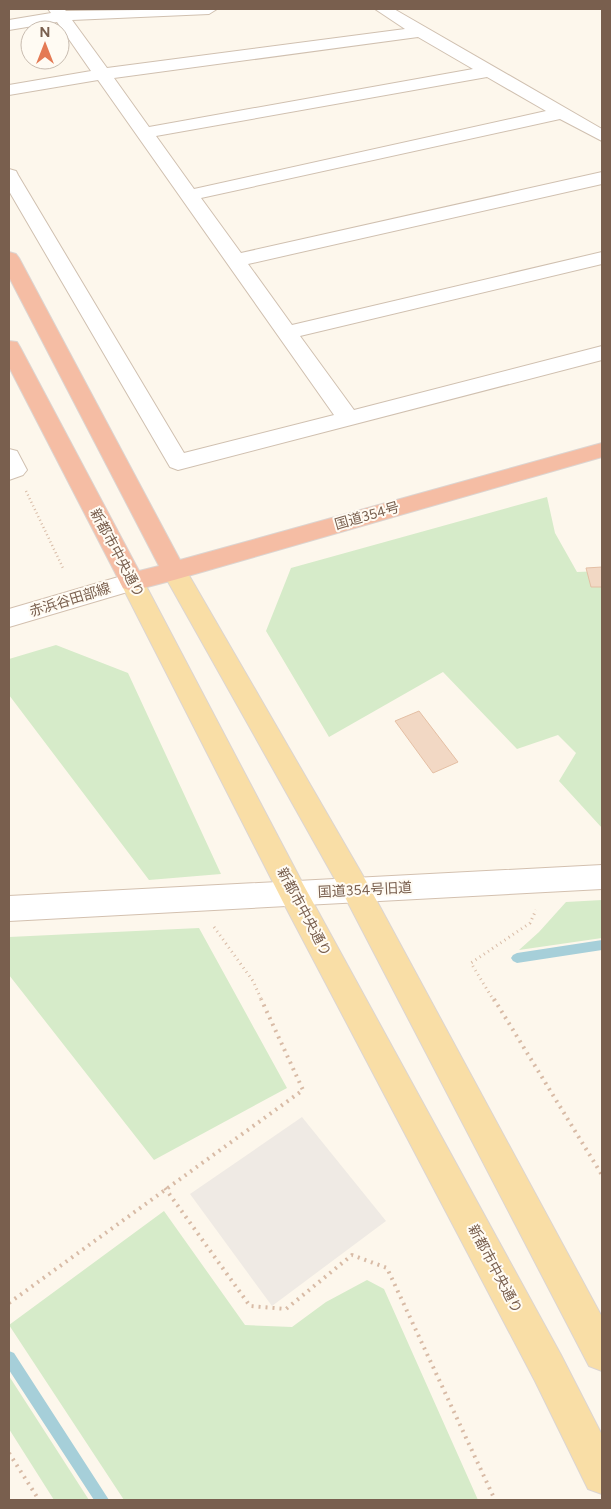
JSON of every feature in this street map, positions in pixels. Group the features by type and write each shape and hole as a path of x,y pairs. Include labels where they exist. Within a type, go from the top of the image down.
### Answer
{"highway":[{"path":"9,258 174,570"},
{"name":"新都市中央通り","path":"9,347 132,582"},
{"name":"国道354号","path":"132,582 602,450"}],"main road":[{"path":"174,570 356,890 602,1353"},
{"name":"新都市中央通り","path":"132,582 293,893 543,1360 602,1475"}],"street":[{"path":"9,25 59,13 209,9"},
{"path":"383,9 602,136"},
{"path":"59,13 101,74 238,260 348,418"},
{"path":"9,90 101,74 422,32"},
{"path":"145,133 491,72"},
{"path":"191,195 564,113"},
{"path":"9,175 178,462 602,353"},
{"path":"238,260 602,178"},
{"path":"288,332 602,258"},
{"name":"赤浜谷田部線","path":"9,618 132,582"},
{"name":"国道354号旧道","path":"9,910 602,877"}],"path":[{"path":"11,466 63,568"},
{"path":"542,880 540,901 530,923 471,963 602,1176"},
{"path":"9,1303 165,1188 303,1090 254,981 213,926 206,898"},
{"path":"165,1188 250,1306 286,1309 352,1255 387,1268 495,1500"},
{"path":"9,1453 39,1500"}],"shaded area":[{"path":"302,1117 386,1221 272,1306 190,1194"}],"green space":[{"path":"547,497 555,533 577,572 602,571 602,828 559,781 576,753 558,735 517,749 443,672 329,737 266,631 291,568"},
{"path":"56,645 128,673 221,874 149,880 9,695 9,659"},
{"path":"602,900 602,938 519,950 539,932 566,902"},
{"path":"199,928 287,1088 154,1160 9,975 9,937"},
{"path":"164,1211 245,1325 292,1327 326,1302 367,1280 384,1289 478,1500 124,1500 9,1325"},
{"path":"9,1376 89,1500 54,1500 9,1429"}],"building":[{"path":"602,567 602,587 591,587 586,568"},
{"path":"419,711 458,762 433,773 395,721"}],"waterway":[{"path":"517,958 602,945"},
{"path":"9,1358 102,1500"}]}
